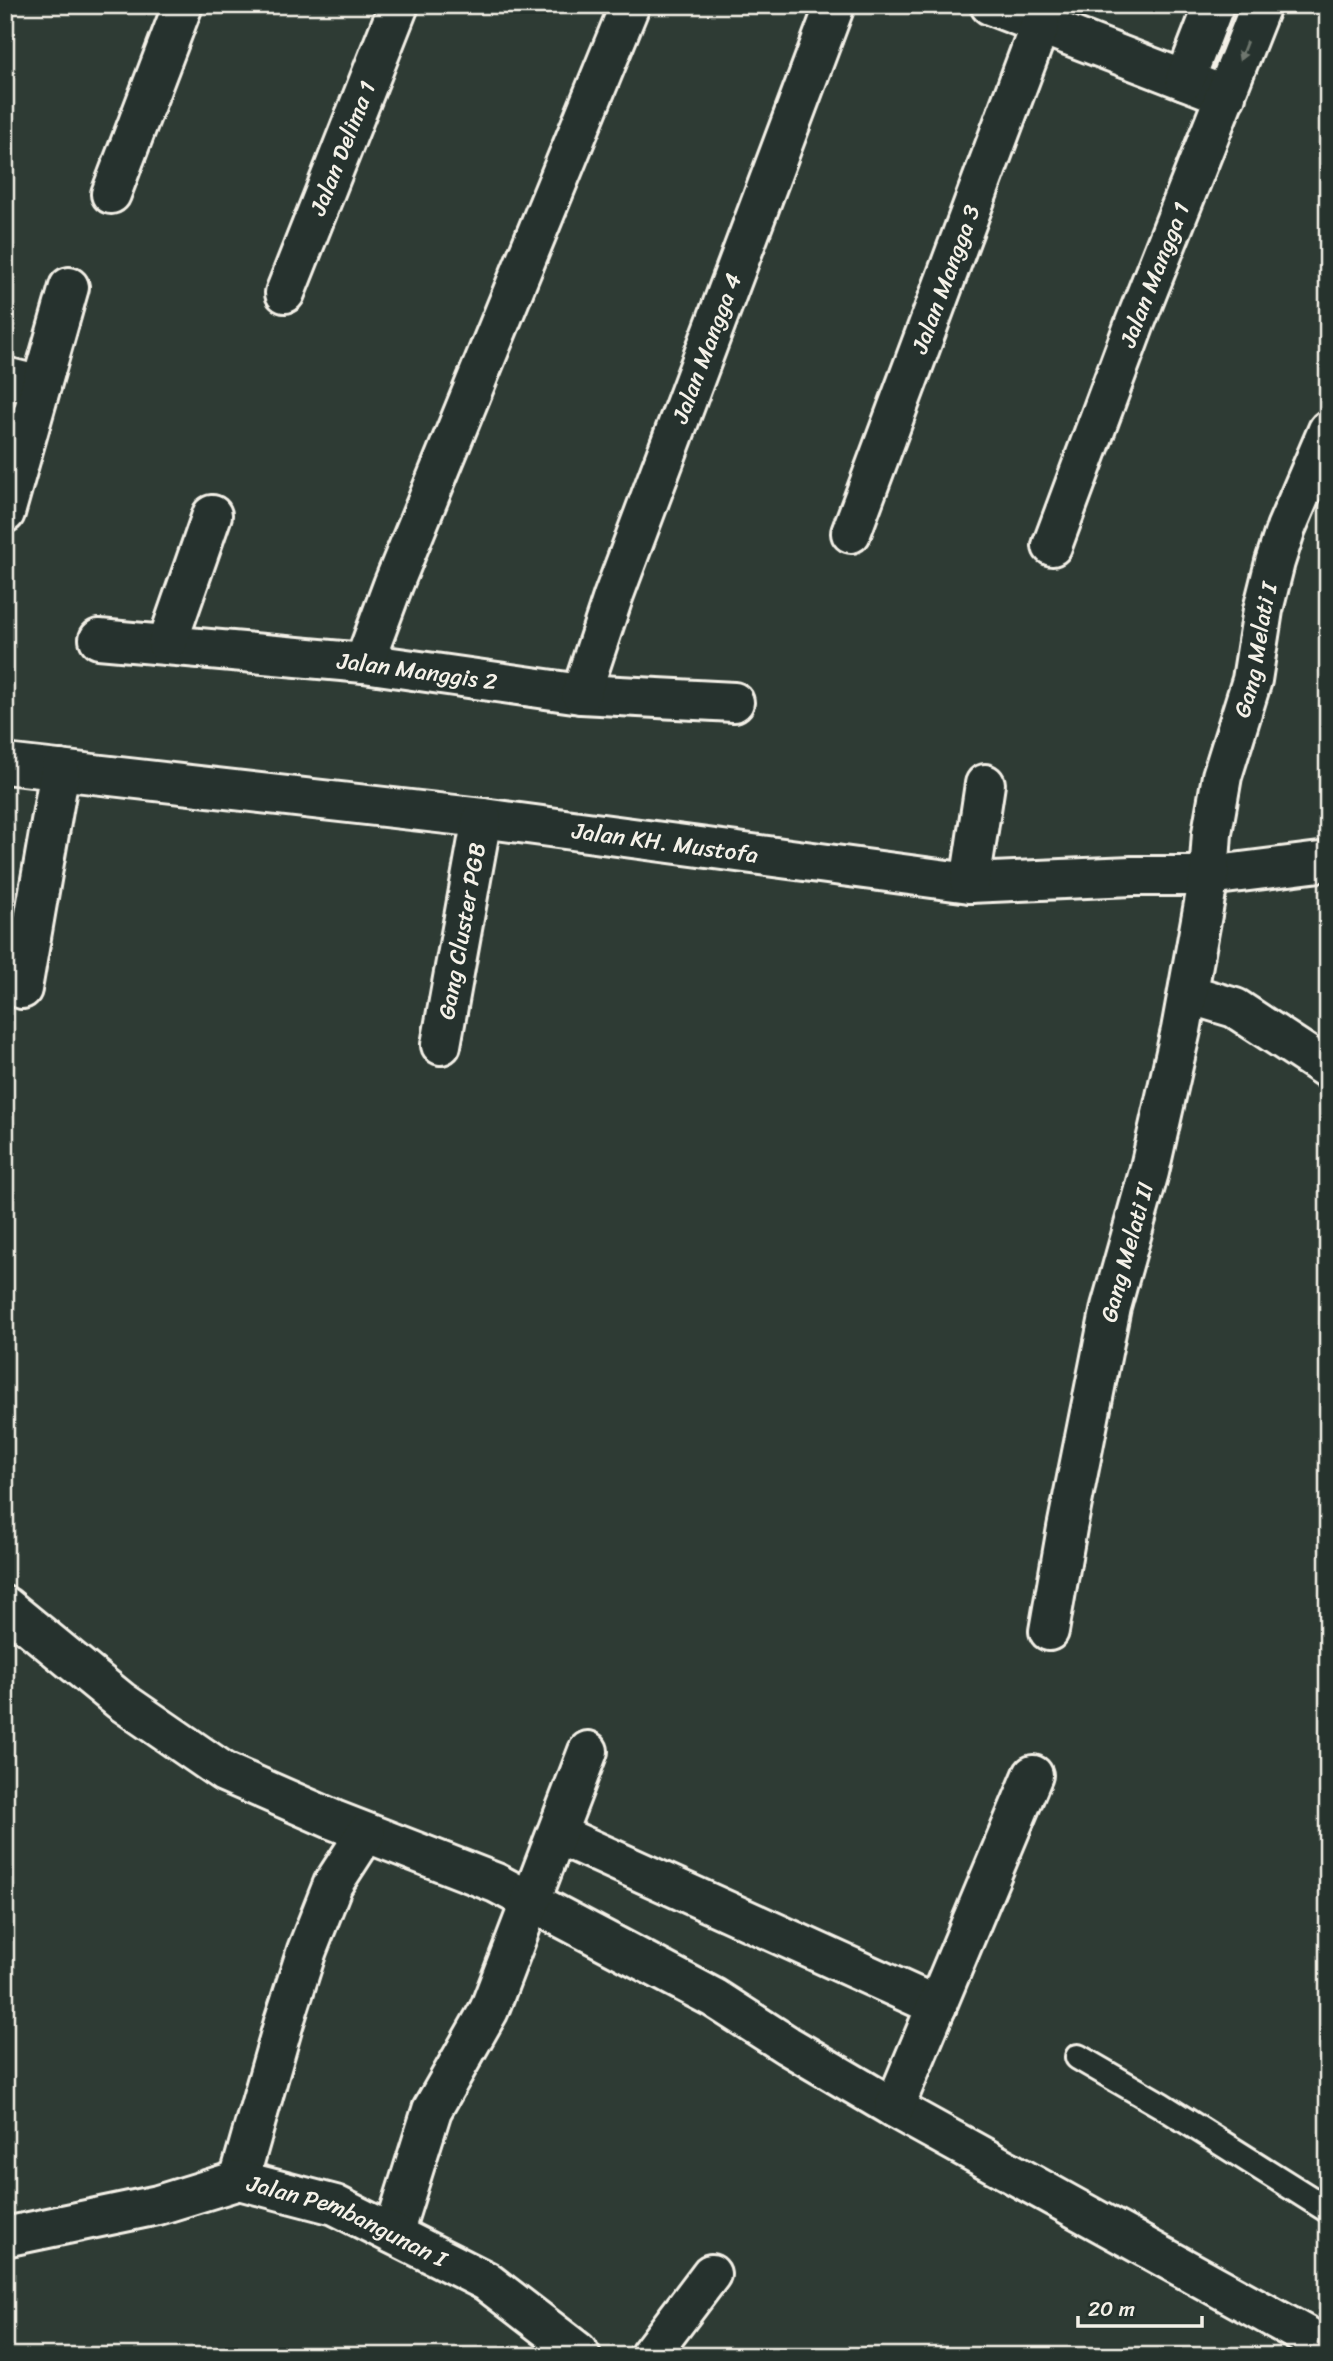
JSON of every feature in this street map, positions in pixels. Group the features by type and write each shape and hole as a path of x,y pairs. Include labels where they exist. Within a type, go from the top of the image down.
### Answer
{"street":[{"path":"111,194 183,5"},
{"name":"Jalan Delima 1","path":"285,293 399,5"},
{"path":"364,663 393,585 629,5"},
{"name":"Jalan Mangga 4","path":"581,694 613,597 835,5"},
{"path":"990,5 1044,15 1226,96"},
{"path":"1185,80 1214,5"},
{"name":"Jalan Mangga 1","path":"1052,546 1135,323 1261,5"},
{"name":"Jalan Mangga 3","path":"851,533 1044,15"},
{"path":"5,513 23,382 69,287"},
{"name":"Gang Melati I","path":"1209,876 1212,833 1222,776 1252,680 1263,610 1286,528 1328,430"},
{"path":"167,644 212,515"},
{"name":"Jalan Manggis 2","path":"99,639 364,663 581,694 734,702"},
{"name":"Jalan KH. Mustofa","path":"5,764 482,818 970,883 1132,876 1209,876 1328,861"},
{"path":"22,989 60,770"},
{"path":"970,883 985,785"},
{"name":"Gang Cluster PGB","path":"440,1045 482,818"},
{"name":"Gang Melati II","path":"1049,1631 1111,1307 1149,1172 1188,994 1209,876"},
{"path":"1188,994 1235,1009 1328,1069"},
{"path":"5,1606 121,1701 224,1772 366,1833 496,1883 714,1998 894,2108 1327,2352"},
{"path":"393,2234 432,2110 489,2010 587,1751"},
{"path":"894,2108 1033,1775"},
{"path":"239,2180 307,1950 333,1884 366,1833"},
{"path":"557,1834 937,2006"},
{"name":"Jalan Pembangunan I","path":"5,2237 158,2205 239,2180 335,2204 486,2281 581,2356"},
{"path":"649,2356 710,2274"}],"lane":[{"path":"1077,2057 1161,2105 1328,2210"}]}
